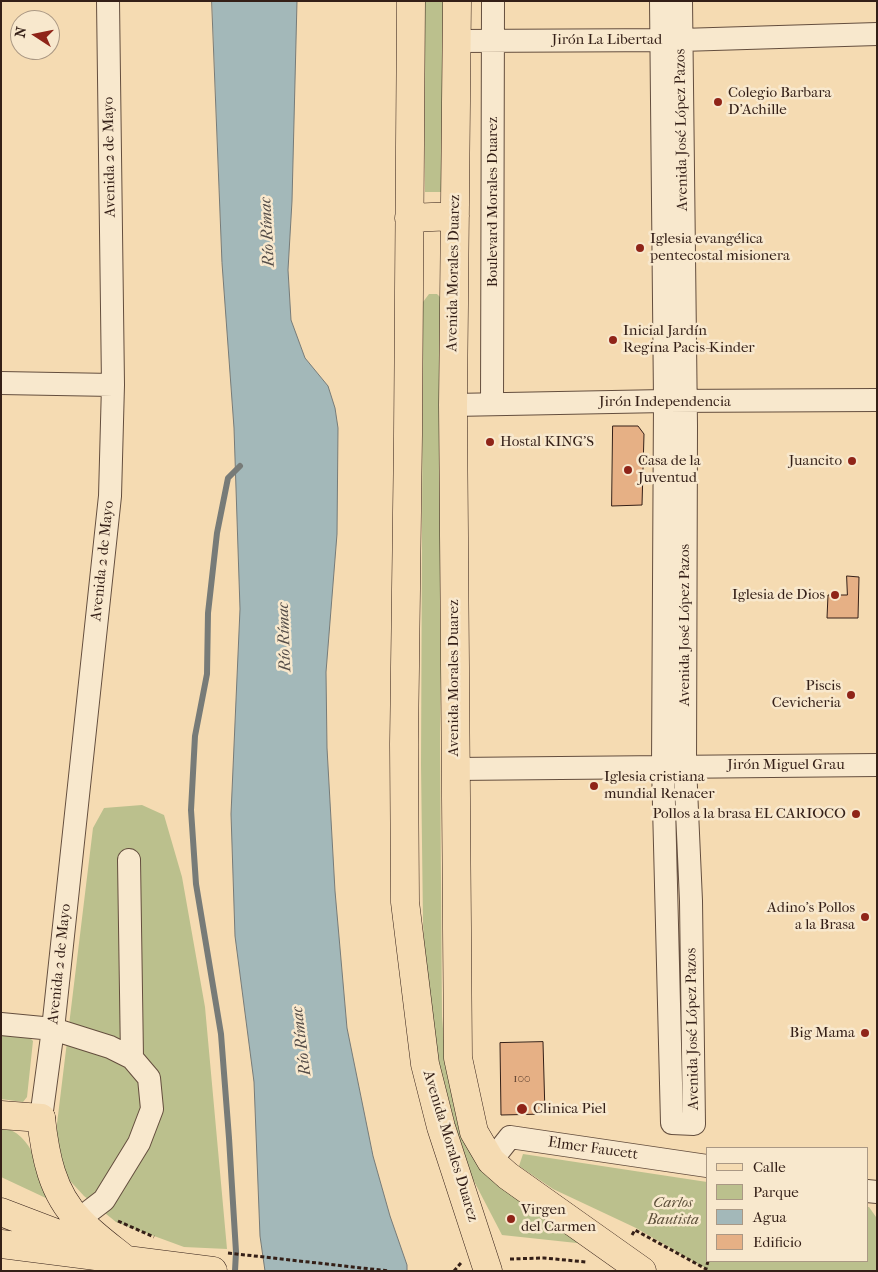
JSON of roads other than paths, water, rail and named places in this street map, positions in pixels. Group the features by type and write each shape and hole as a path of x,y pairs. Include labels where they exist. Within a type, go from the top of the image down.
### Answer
{"main road":[{"name":"Avenida Morales Duarez","path":"411,1 404,744 405,902 425,1064 441,1127 486,1265"},
{"name":"Avenida Morales Duarez","path":"457,1 453,405 458,1058 474,1132 491,1161 508,1176 642,1271"},
{"path":"409,218 455,216"},
{"path":"1,1115 41,1118 44,1148 57,1190 78,1220 126,1260"},
{"path":"1,1212 126,1260"},
{"path":"1,1228 126,1260"},
{"path":"1,1244 126,1260 217,1265"}],"street":[{"name":"Avenida 2 de Mayo","path":"41,1118 53,1029 110,496 113,385 108,1"},
{"name":"Boulevard Morales Duarez","path":"492,404 494,1"},
{"name":"Avenida José López Pazos","path":"661,1 671,40 675,401 672,1123 694,1124 691,901 674,766"},
{"name":"Avenida José López Pazos","path":"671,40 681,1"},
{"name":"Jirón La Libertad","path":"457,41 671,40 877,34"},
{"path":"1,383 113,385"},
{"name":"Jirón Independencia","path":"453,405 877,400"},
{"name":"Jirón Miguel Grau","path":"455,769 877,764"},
{"path":"129,860 132,1058"},
{"path":"1,1024 53,1029 110,1047 132,1058 149,1078 152,1109 139,1143 104,1200 78,1220"},
{"name":"Elmer Faucett","path":"491,1161 510,1137 706,1166"}],"water":[{"name":"Río Rímac","path":"212,1 297,1 292,201 288,270 291,320 305,358 328,386 335,408 338,428 337,534 326,672 327,748 335,891 347,1028 373,1156 390,1216 407,1265 407,1271 265,1271 260,1236 254,1082 235,936 231,814 240,609 234,428 222,263"}],"waterway":[{"path":"235,1271 236,1252 221,1034 196,884 191,810 195,736 207,674 208,613 217,533 228,478 240,466"}],"place":[{"name":"Colegio Barbara D'Achille","path":"718,102"},
{"name":"Iglesia evangélica pentecostal misionera","path":"640,248"},
{"name":"Inicial Jardín Regina Pacis-Kinder","path":"613,340"},
{"name":"Hostal KING'S","path":"490,442"},
{"name":"Juancito","path":"852,461"},
{"name":"Casa de la Juventud","path":"628,470"},
{"name":"Iglesia de Dios","path":"835,595"},
{"name":"Piscis Cevicheria","path":"851,695"},
{"name":"Iglesia cristiana mundial Renacer","path":"594,786"},
{"name":"Pollos a la brasa EL CARIOCO","path":"856,814"},
{"name":"Adino's Pollos a la Brasa","path":"865,917"},
{"name":"Big Mama","path":"865,1033"},
{"name":"Clinica Piel","path":"522,1109"},
{"name":"Virgen del Carmen","path":"511,1219"}],"park label":[{"name":"Carlos Bautista","path":"673,1212"}]}
